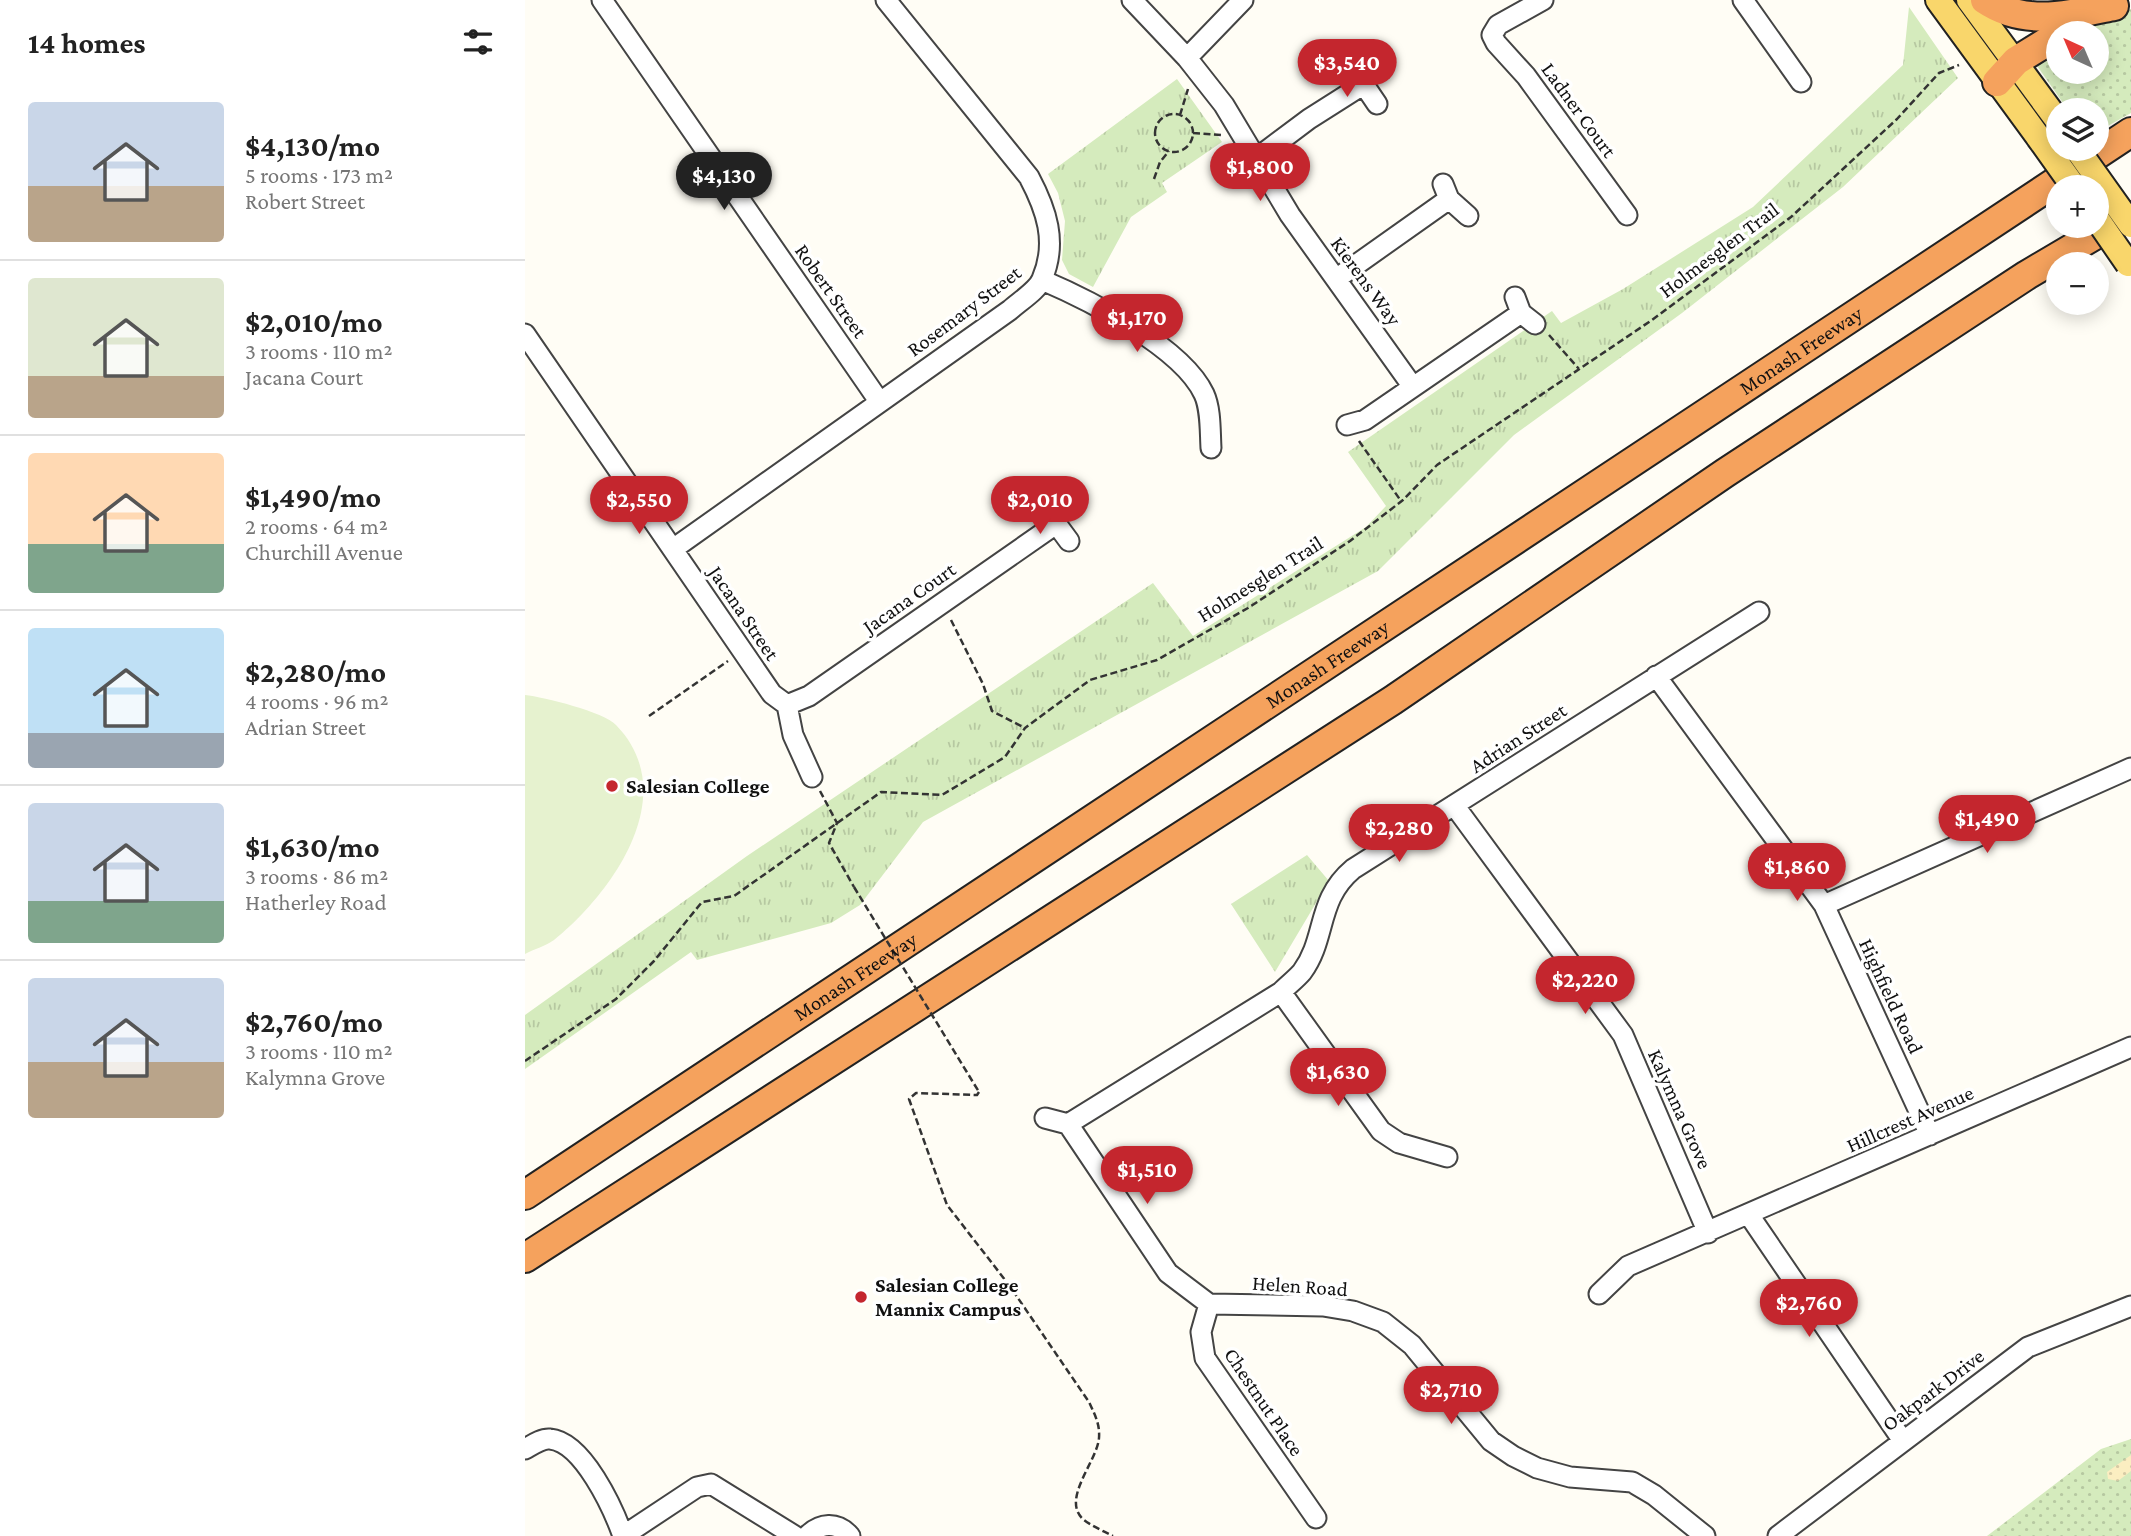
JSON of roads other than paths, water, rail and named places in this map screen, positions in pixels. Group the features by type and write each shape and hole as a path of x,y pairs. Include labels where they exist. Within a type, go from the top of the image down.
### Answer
{"highway":[{"path":"1985,0 2015,15 2038,18 2122,3"},
{"path":"2085,21 2122,3"},
{"path":"1990,74 2046,42"},
{"name":"Monash Freeway","path":"525,1195 2131,132"},
{"path":"525,1258 1394,700 1736,465 2027,275 2131,214"}],"main road":[{"path":"1938,0 2065,175"},
{"path":"1969,0 2046,104"},
{"path":"2086,161 2131,225"},
{"path":"2109,236 2130,266"}],"street":[{"name":"Robert Street","path":"603,0 879,401"},
{"name":"Rosemary Street","path":"673,550 1010,310 1042,281 1049,245 1047,210 1030,177 886,0"},
{"name":"Kierens Way","path":"1132,0 1187,58 1224,106 1290,215 1413,387"},
{"path":"1187,58 1243,0"},
{"name":"Ladner Court","path":"1543,0 1498,26 1492,34 1496,43 1526,76 1627,215"},
{"path":"1743,0 1801,82"},
{"path":"1257,158 1357,78 1377,104"},
{"path":"1336,279 1446,191 1468,216"},
{"path":"1042,281 1144,334 1181,364 1205,395 1211,448"},
{"path":"1347,425 1365,420 1524,311"},
{"name":"Jacana Street","path":"525,334 772,695 787,705"},
{"path":"1044,508 1069,541"},
{"name":"Jacana Court","path":"787,705 809,696 1056,524"},
{"name":"Adrian Street","path":"1068,1124 1282,992 1302,972 1317,939 1328,898 1338,882 1454,805 1759,612"},
{"name":"Highfield Road","path":"1656,676 1823,905 1930,1135"},
{"path":"787,705 793,735 812,777"},
{"path":"1823,905 2131,768"},
{"name":"Kalymna Grove","path":"1454,805 1623,1035 1708,1233"},
{"path":"1282,992 1381,1131 1399,1143 1447,1157"},
{"name":"Hillcrest Avenue","path":"1599,1294 1629,1266 2131,1047"},
{"path":"1045,1118 1068,1124 1168,1273 1209,1304"},
{"path":"1749,1215 1903,1441"},
{"name":"Chestnut Place","path":"1209,1304 1201,1332 1205,1358 1316,1518"},
{"name":"Helen Road","path":"1209,1304 1323,1306 1353,1311 1383,1322 1412,1345 1491,1441 1513,1456 1538,1468 1570,1477 1632,1482 1654,1494 1706,1536"},
{"name":"Oakpark Drive","path":"1777,1536 2028,1348 2131,1306"},
{"path":"525,1449 547,1438 562,1442 574,1451 612,1506 623,1536 697,1487 711,1484 795,1536"},
{"path":"807,1536 815,1528 829,1525 838,1527 850,1536"}],"place":[{"name":"Salesian College","path":"612,786"},
{"name":"Salesian College Mannix Campus","path":"861,1297"}]}
